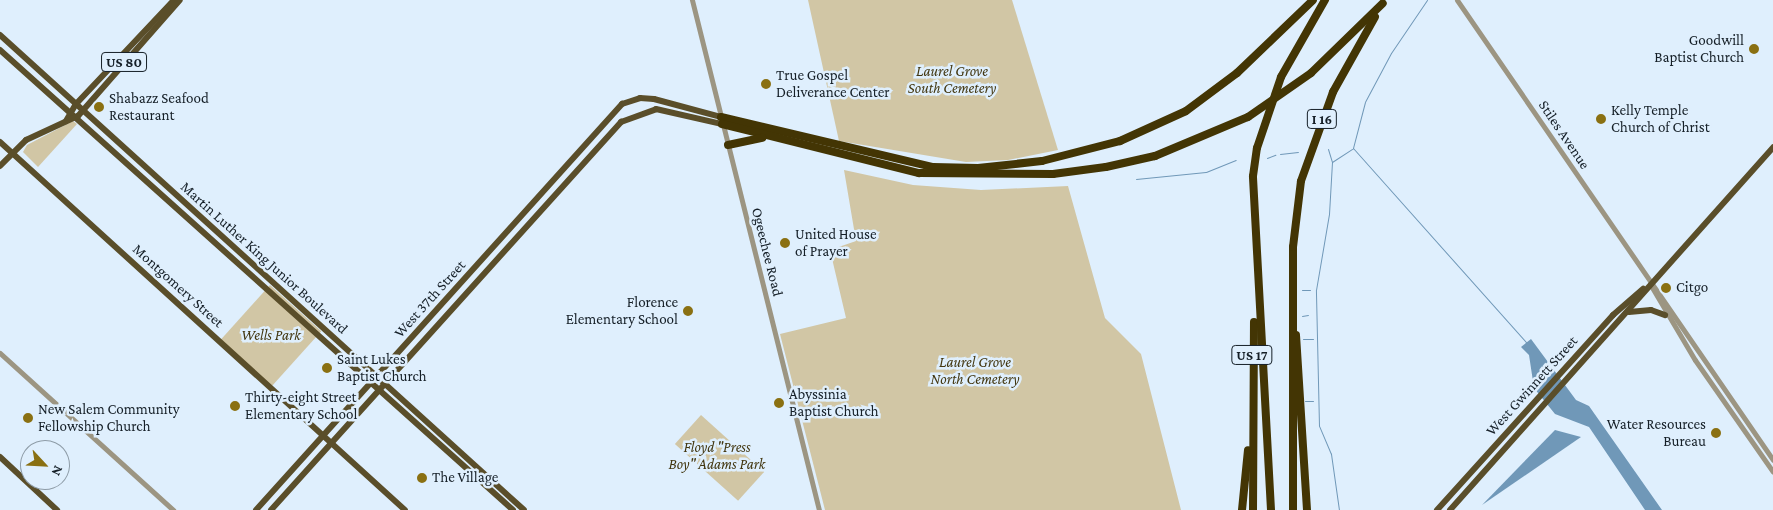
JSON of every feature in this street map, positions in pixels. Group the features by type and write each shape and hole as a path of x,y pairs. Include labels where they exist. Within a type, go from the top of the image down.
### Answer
{"highway":[{"path":"722,121 933,167 978,168 1042,161 1120,142 1186,112 1237,73 1313,0"},
{"path":"1271,510 1256,292 1252,203 1257,148 1281,77 1325,0"},
{"path":"722,121 772,138 919,173 1053,174 1155,156 1248,117 1292,88 1384,2"},
{"name":"I 16","path":"1293,510 1292,247 1311,148 1349,60 1384,2"},
{"path":"728,145 772,138"},
{"name":"US 17","path":"1253,510 1252,418 1256,292"},
{"path":"1292,312 1307,510"},
{"path":"1242,510 1252,418"}],"main road":[{"name":"US 80","path":"66,121 74,107 174,0"},
{"name":"US 80","path":"0,166 29,138 80,113 180,0"},
{"path":"0,35 74,107"},
{"path":"0,50 74,107"},
{"name":"West 37th Street","path":"256,510 324,437 622,104 640,98 654,99 722,121"},
{"name":"Martin Luther King Junior Boulevard","path":"74,107 374,380 524,510"},
{"name":"West 37th Street","path":"271,510 621,122 656,109 722,121"},
{"name":"Montgomery Street","path":"0,142 405,510"},
{"name":"West Gwinnett Street","path":"1450,510 1628,312 1650,283 1773,148"},
{"name":"West Gwinnett Street","path":"1437,510 1532,403 1623,305 1650,283"},
{"path":"1628,312 1651,310 1665,315"},
{"name":"Martin Luther King Junior Boulevard","path":"382,387 513,510"},
{"path":"0,457 57,510"}],"street":[{"name":"Ogeechee Road","path":"692,0 819,510"},
{"name":"Stiles Avenue","path":"1458,0 1773,460"},
{"name":"Stiles Avenue","path":"1650,283 1665,315 1773,472"},
{"path":"0,353 173,510"}],"green space":[{"name":"Laurel Grove South Cemetery","path":"808,0 1012,0 1058,150 1008,160 966,162 839,141"},
{"path":"73,121 77,124 38,167 23,152 27,145"},
{"name":"Laurel Grove North Cemetery","path":"844,170 913,185 981,190 1068,186 1105,318 1141,354 1181,510 825,510 780,334 846,318 830,250 856,241"},
{"name":"Wells Park","path":"270,285 321,331 272,386 220,340"},
{"name":"Floyd \"Press Boy\" Adams Park","path":"701,415 764,472 738,501 675,444"}],"water":[{"path":"1531,339 1576,400 1589,406 1662,510 1645,510 1589,427 1555,414 1534,388 1529,355 1521,347"},
{"path":"1555,430 1581,437 1482,505"}],"waterway":[{"path":"1427,0 1391,53 1365,102 1353,148 1527,343"},
{"path":"1328,149 1332,162"},
{"path":"1339,510 1331,454 1319,426 1316,290 1329,214 1332,162 1352,149"},
{"path":"1280,154 1298,152"},
{"path":"1267,158 1275,155"},
{"path":"1136,179 1206,172 1236,160"},
{"path":"1302,290 1310,290"},
{"path":"1302,316 1308,315"},
{"path":"1303,339 1313,339"},
{"path":"1305,401 1313,401"}],"place":[{"name":"Goodwill Baptist Church","path":"1754,49"},
{"name":"True Gospel Deliverance Center","path":"766,84"},
{"name":"Shabazz Seafood Restaurant","path":"99,107"},
{"name":"Kelly Temple Church of Christ","path":"1601,119"},
{"name":"United House of Prayer","path":"785,243"},
{"name":"Citgo","path":"1666,288"},
{"name":"Florence Elementary School","path":"688,311"},
{"name":"Saint Lukes Baptist Church","path":"327,368"},
{"name":"Abyssinia Baptist Church","path":"779,403"},
{"name":"Thirty-eight Street Elementary School","path":"235,406"},
{"name":"New Salem Community Fellowship Church","path":"28,418"},
{"name":"Water Resources Bureau","path":"1716,433"},
{"name":"The Village","path":"422,478"}]}
